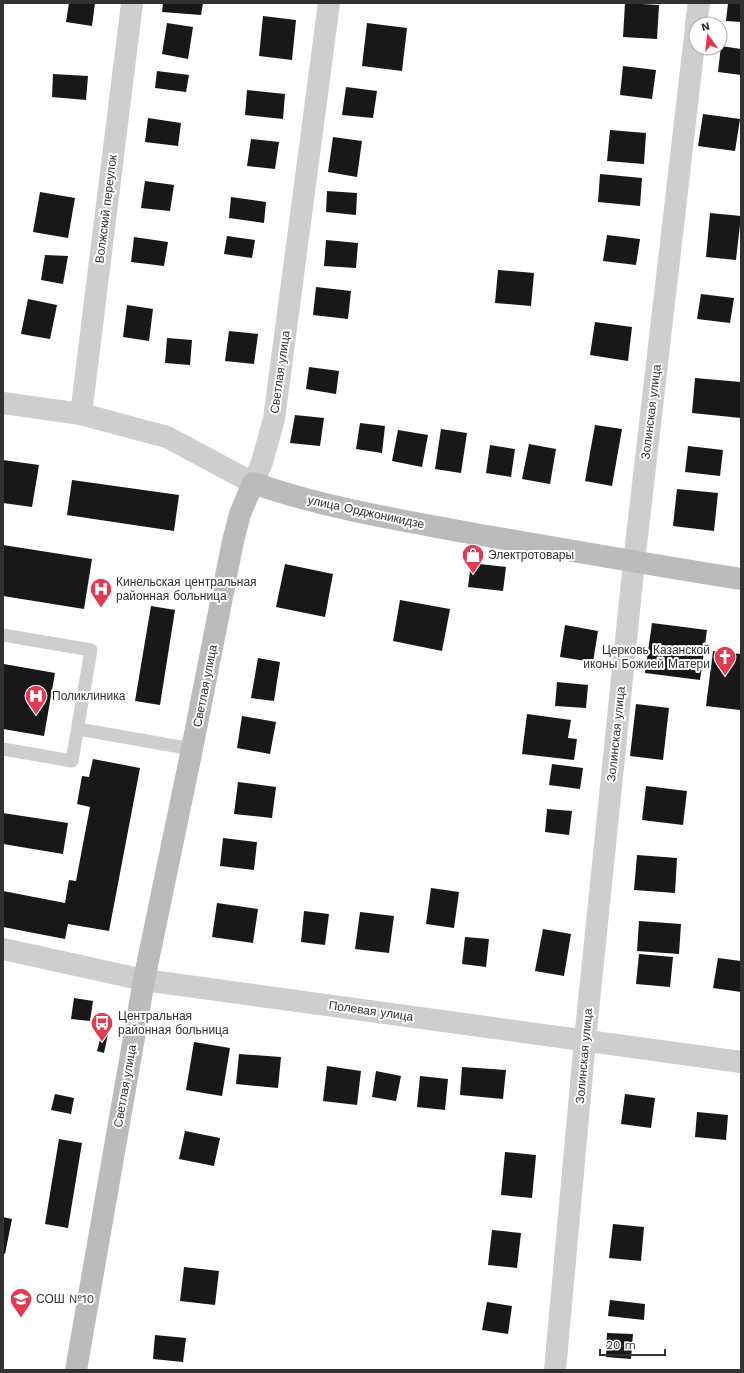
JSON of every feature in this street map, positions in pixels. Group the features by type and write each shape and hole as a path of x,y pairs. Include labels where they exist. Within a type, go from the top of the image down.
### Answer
{"main road":[{"name":"улица Орджоникидзе","path":"253,483 281,492 384,518 634,562 741,579"},
{"name":"Светлая улица","path":"76,1370 144,980 233,541 240,514 253,483"}],"street":[{"name":"Волжский переулок","path":"80,414 132,3"},
{"name":"Светлая улица","path":"253,483 262,462 274,419 329,3"},
{"path":"697,16 699,3"},
{"name":"Золинская улица","path":"555,1370 585,1040 634,562 693,56"},
{"name":"улица Орджоникидзе","path":"3,403 80,414 167,437 253,483"},
{"name":"Полевая улица","path":"3,949 144,980 741,1062"}],"lane":[{"path":"3,635 91,650 72,761 3,749"},
{"path":"78,729 192,749"}],"building":[{"path":"69,3 95,3 92,26 66,22"},
{"path":"163,3 203,3 201,15 162,12"},
{"path":"625,3 659,5 657,39 623,37"},
{"path":"728,3 741,3 741,22 728,21 728,16 727,16"},
{"path":"263,16 296,20 292,60 259,56"},
{"path":"167,23 193,27 188,59 162,54"},
{"path":"367,23 407,28 402,71 362,66"},
{"path":"728,47 741,49 741,75 718,72 720,56 728,56"},
{"path":"623,66 656,70 652,99 620,95"},
{"path":"157,71 189,75 186,92 155,88"},
{"path":"53,74 88,76 86,100 52,97"},
{"path":"346,87 377,91 373,118 342,115"},
{"path":"247,90 285,94 283,119 245,115"},
{"path":"703,114 740,119 735,151 698,146"},
{"path":"148,118 181,123 178,146 145,142"},
{"path":"610,130 646,133 644,164 607,161"},
{"path":"333,137 362,141 357,177 328,172"},
{"path":"251,139 279,142 275,169 247,166"},
{"path":"600,174 642,178 640,206 598,202"},
{"path":"145,181 174,185 170,211 141,208"},
{"path":"327,191 357,193 356,215 326,212"},
{"path":"40,192 75,198 68,238 33,232"},
{"path":"231,197 266,202 264,223 229,218"},
{"path":"710,213 741,216 736,260 706,257"},
{"path":"607,235 640,239 636,265 603,261"},
{"path":"227,236 255,240 252,258 224,254"},
{"path":"134,237 168,242 164,266 131,262"},
{"path":"326,240 358,243 356,268 324,266"},
{"path":"45,255 68,256 63,284 41,280"},
{"path":"498,270 534,273 531,306 495,303"},
{"path":"316,287 351,291 348,319 313,315"},
{"path":"701,294 734,298 730,323 697,319"},
{"path":"28,299 57,305 50,339 21,334"},
{"path":"127,305 153,309 149,341 123,337"},
{"path":"595,322 632,327 628,361 590,355"},
{"path":"229,331 258,334 254,364 225,361"},
{"path":"167,338 192,340 190,365 165,363"},
{"path":"309,367 339,371 336,394 306,389"},
{"path":"695,378 741,382 741,418 692,413"},
{"path":"295,415 324,418 320,446 290,443"},
{"path":"360,423 385,426 382,453 356,449"},
{"path":"595,425 622,429 612,486 585,481"},
{"path":"441,429 467,433 461,473 435,469"},
{"path":"398,430 428,435 422,467 392,461"},
{"path":"529,444 556,449 550,484 522,479"},
{"path":"490,445 515,449 511,477 486,473"},
{"path":"688,446 723,450 720,476 685,472"},
{"path":"3,460 39,465 32,507 3,503"},
{"path":"72,480 179,495 174,531 67,515"},
{"path":"677,489 718,493 714,531 673,526"},
{"path":"3,545 92,559 84,609 3,596"},
{"path":"471,563 506,567 503,591 468,587"},
{"path":"285,564 333,574 325,617 276,607"},
{"path":"400,600 450,609 442,651 393,641"},
{"path":"151,606 175,610 160,705 135,701"},
{"path":"652,623 707,630 700,680 645,673"},
{"path":"565,625 598,631 593,662 560,657"},
{"name":"Церковь Казанской иконы Божией Матери","path":"713,651 741,654 740,710 706,706"},
{"path":"258,658 280,662 274,701 251,698"},
{"path":"4,664 55,673 44,736 3,729"},
{"path":"557,682 588,685 586,708 555,706"},
{"path":"636,704 669,708 663,760 630,756"},
{"path":"527,714 571,720 568,738 577,739 574,760 522,754"},
{"path":"242,716 276,722 270,754 237,748"},
{"path":"93,759 140,768 109,931 68,924 65,939 3,927 3,891 65,903 69,880 76,881 90,807 77,804 82,776 89,777"},
{"path":"552,764 583,768 580,789 549,785"},
{"path":"238,782 276,787 272,818 234,814"},
{"path":"646,786 687,791 683,825 642,820"},
{"path":"547,809 572,811 569,835 545,832"},
{"path":"3,813 68,823 63,854 3,844"},
{"path":"223,838 257,842 254,870 220,866"},
{"path":"637,855 677,858 675,893 634,890"},
{"path":"431,888 459,892 454,928 426,924"},
{"path":"217,903 258,909 253,943 212,937"},
{"path":"304,911 329,914 325,945 301,942"},
{"path":"360,912 394,916 389,953 355,949"},
{"path":"639,921 681,924 679,954 637,951"},
{"path":"543,929 571,934 564,976 535,971"},
{"path":"465,937 489,939 486,967 462,964"},
{"path":"639,954 673,957 670,987 636,984"},
{"path":"718,958 741,961 741,992 713,988"},
{"path":"74,998 93,1001 90,1021 71,1019"},
{"path":"102,1032 108,1034 104,1053 97,1051"},
{"path":"194,1042 230,1048 222,1096 186,1090"},
{"path":"239,1054 281,1057 278,1088 236,1084"},
{"path":"327,1066 361,1071 357,1105 323,1101"},
{"path":"462,1067 506,1070 503,1099 460,1095"},
{"path":"376,1071 401,1076 396,1101 372,1097"},
{"path":"420,1076 448,1079 445,1110 417,1107"},
{"path":"55,1094 74,1098 71,1114 51,1110"},
{"path":"625,1094 655,1098 651,1128 621,1124"},
{"path":"697,1112 728,1115 726,1140 695,1137"},
{"path":"185,1131 220,1138 214,1166 179,1159"},
{"path":"59,1139 82,1143 68,1228 45,1224"},
{"path":"505,1152 536,1155 532,1198 501,1195"},
{"path":"3,1217 12,1219 5,1254 3,1253"},
{"path":"613,1224 644,1227 641,1261 609,1258"},
{"path":"492,1230 521,1233 517,1268 488,1265"},
{"path":"184,1267 219,1271 215,1305 180,1301"},
{"path":"610,1300 645,1304 644,1320 608,1316"},
{"path":"487,1302 512,1306 508,1334 482,1330"},
{"path":"607,1333 633,1334 631,1359 606,1357"},
{"path":"155,1335 186,1338 183,1362 153,1359"}],"place":[{"name":"Электротовары","path":"473,574"},
{"name":"Кинельская центральная районная больница","path":"101,608"},
{"name":"Церковь Казанской иконы Божией Матери","path":"725,676"},
{"name":"Поликлиника","path":"36,716"},
{"name":"Центральная районная больница","path":"102,1042"},
{"name":"СОШ №10","path":"21,1318"}]}
